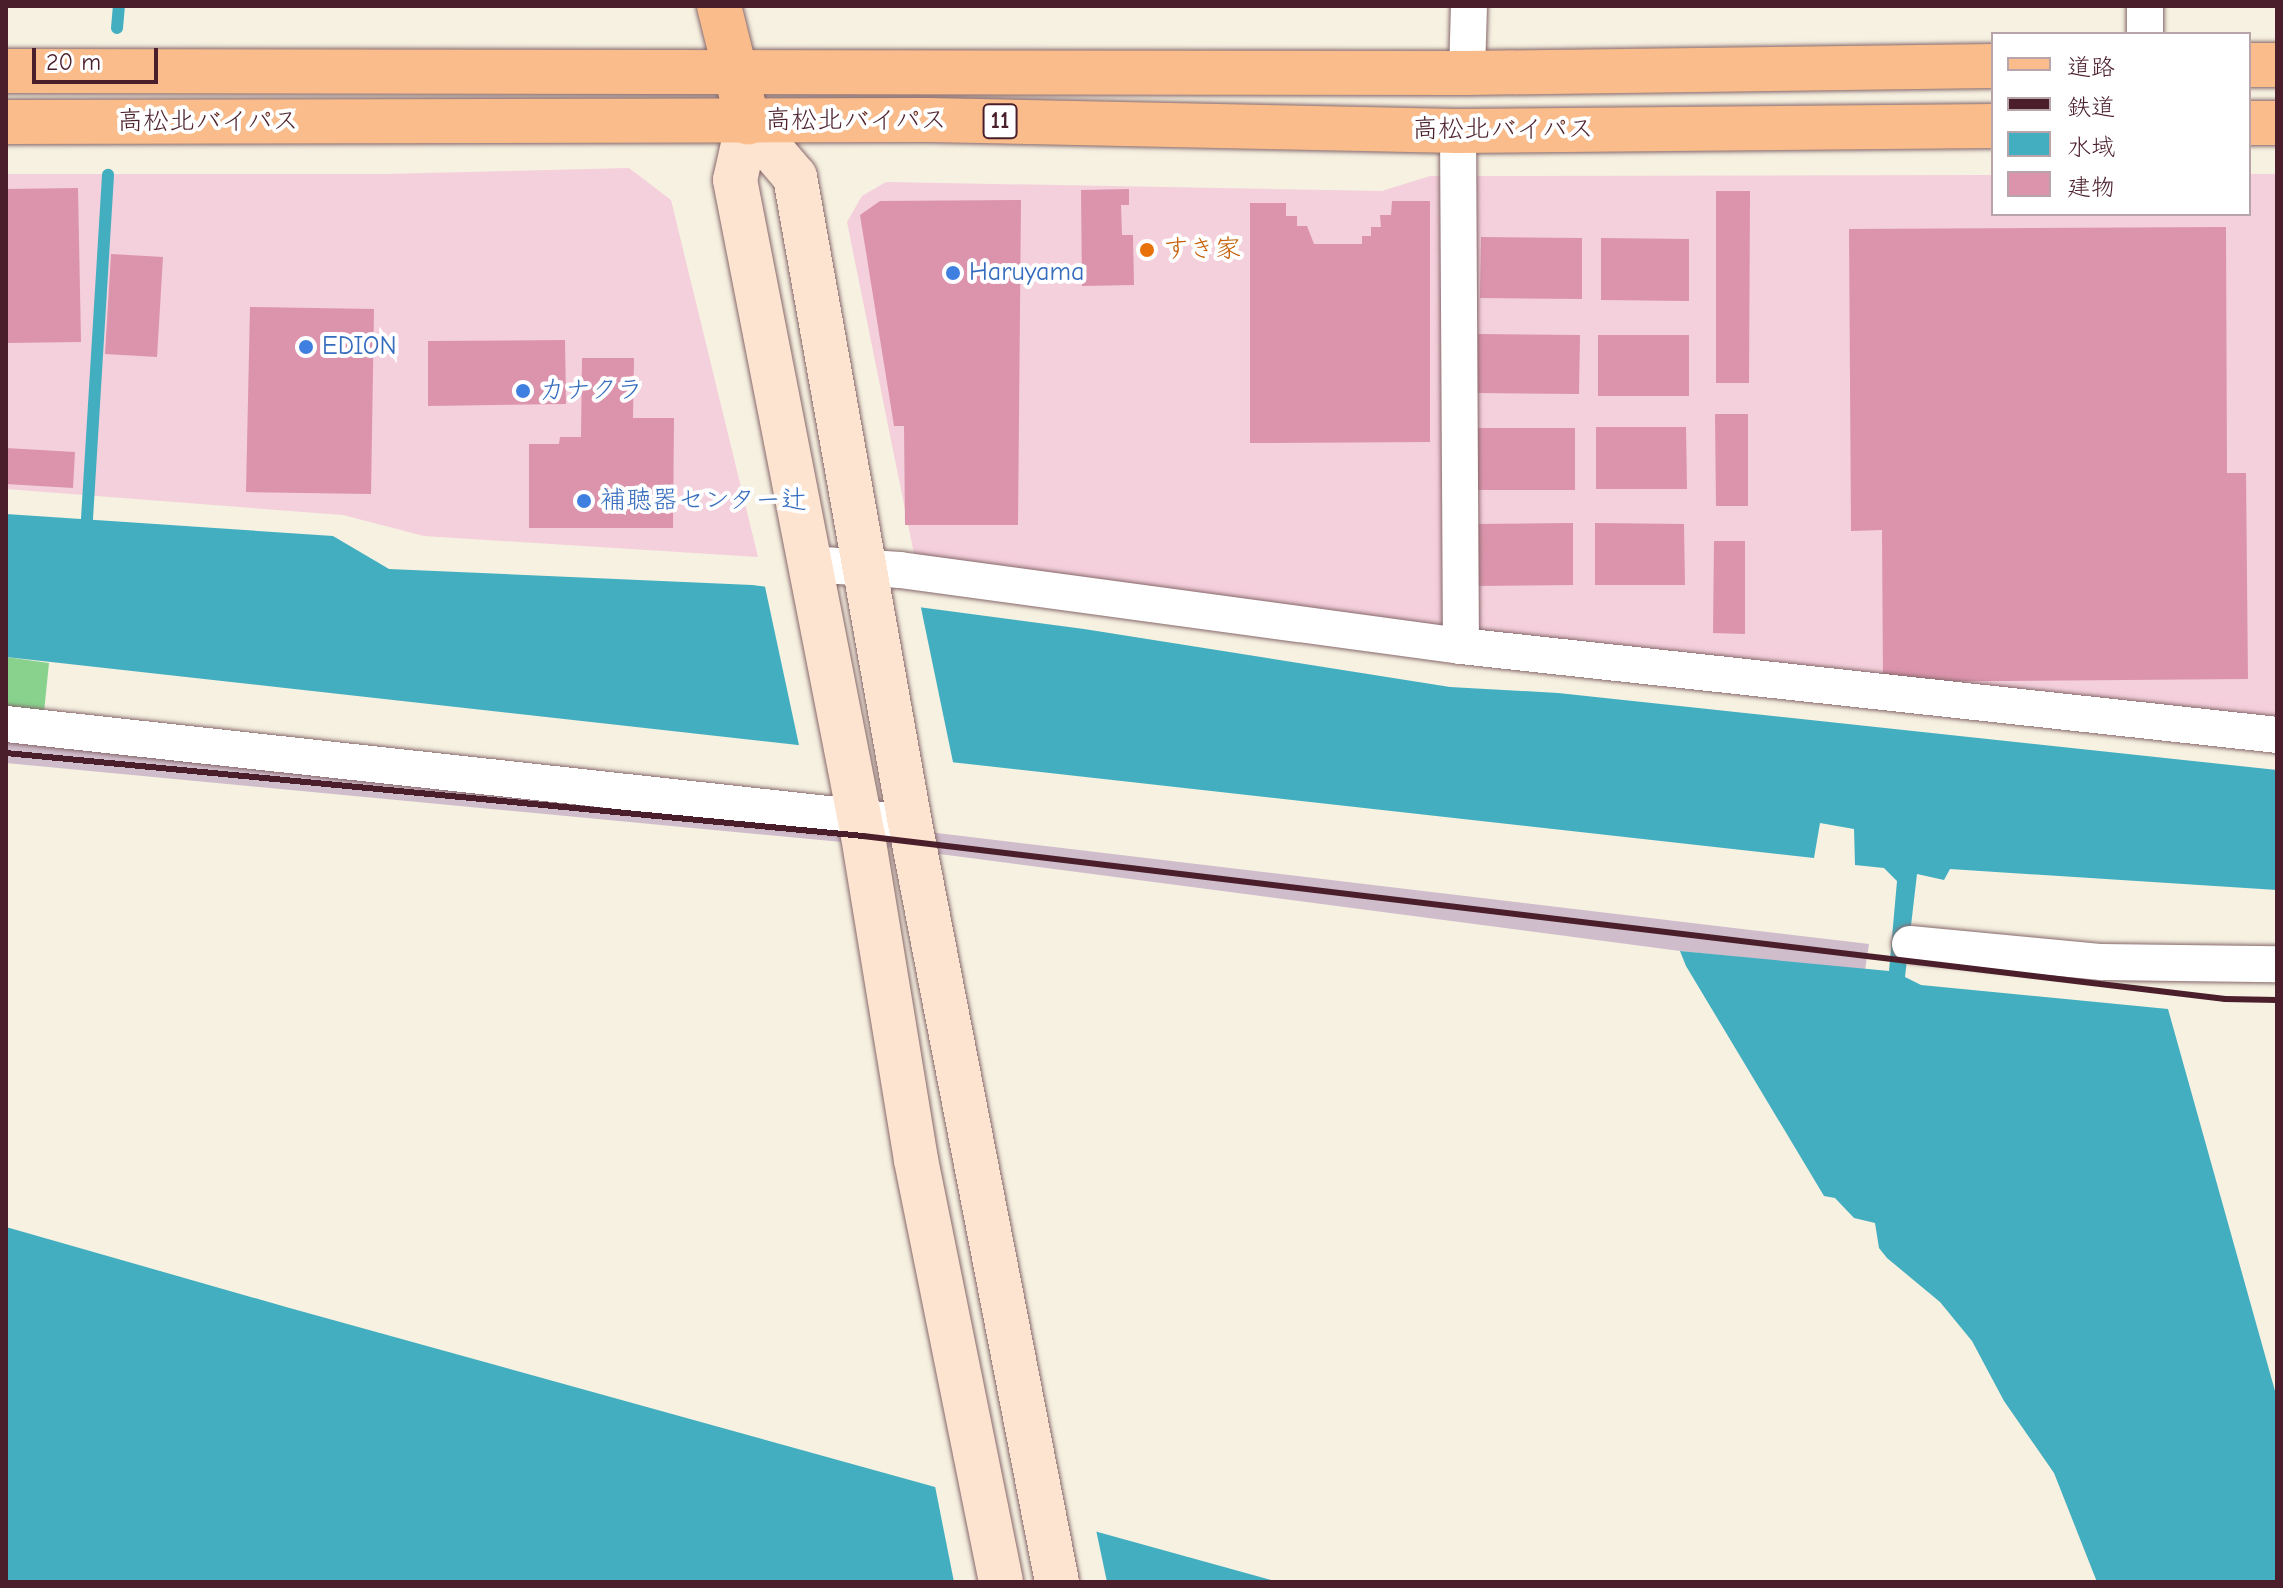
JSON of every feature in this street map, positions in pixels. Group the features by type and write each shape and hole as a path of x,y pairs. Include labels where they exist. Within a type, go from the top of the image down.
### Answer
{"main road":[{"path":"719,6 748,122"},
{"path":"2251,65 2277,65"},
{"name":"高松北バイパス","path":"6,71 1467,73 1991,66"},
{"name":"高松北バイパス","path":"6,122 917,120 1458,131 1991,126"},
{"path":"2251,123 2277,123"}],"street":[{"path":"1467,73 1469,6"},
{"path":"2145,6 2145,32"},
{"path":"748,122 735,180 858,817 916,1160 1001,1582"},
{"path":"748,122 795,177 910,823 1057,1582"},
{"path":"1458,131 1461,646"},
{"path":"810,573 2277,735"},
{"path":"6,724 910,823"},
{"path":"1910,944 2102,962 2277,964"}],"shaded area":[{"path":"629,168 671,200 758,557 424,536 343,515 6,489 6,174 385,174"},
{"path":"2251,174 2277,174 2277,721 1468,635 1467,176 1991,175 1991,216 2251,216"},
{"path":"1430,176 1450,176 1449,632 916,564 847,222 862,196 886,182 1382,191"},
{"path":"6,739 912,830 1869,944 1865,970 1680,951 863,844 6,763"}],"green space":[{"path":"6,657 49,663 44,712 6,708"}],"water":[{"path":"6,514 333,536 389,569 752,585 1084,629 1450,687 1558,693 2277,770 2277,890 1950,869 1944,880 1917,874 1905,977 1921,985 2168,1009 2277,1398 2277,1582 2097,1582 2054,1473 2004,1401 1972,1341 1940,1302 1887,1258 1879,1248 1875,1223 1854,1218 1835,1198 1824,1196 1686,966 1680,951 1889,971 1897,881 1884,868 1855,865 1854,829 1820,823 1814,858 6,657"},
{"path":"6,1227 286,1307 1278,1582 6,1582"}],"pier":[{"path":"764,582 920,603 954,767 800,750"},
{"path":"934,1481 1095,1525 1107,1582 954,1582"}],"building":[{"path":"78,188 81,342 6,343 6,189"},
{"path":"1129,189 1129,205 1121,205 1122,235 1133,235 1134,285 1082,286 1081,190"},
{"path":"1716,191 1750,191 1749,383 1716,383"},
{"path":"1021,200 1018,525 905,525 904,426 894,426 860,215 880,201"},
{"path":"1392,201 1430,201 1430,442 1250,443 1250,203 1286,203 1286,216 1297,216 1297,226 1307,226 1314,244 1362,244 1362,236 1371,236 1371,227 1381,227 1380,215 1391,215"},
{"path":"2226,227 2227,473 2246,473 2248,679 1883,682 1882,530 1851,531 1849,229"},
{"path":"1481,237 1582,238 1582,299 1480,298"},
{"path":"1601,238 1689,239 1689,301 1601,300"},
{"path":"111,254 163,257 157,357 105,354"},
{"path":"250,307 374,309 371,494 246,492"},
{"path":"1478,334 1580,335 1579,394 1477,393"},
{"path":"1598,335 1689,335 1689,396 1598,396"},
{"path":"565,340 566,404 428,406 428,341"},
{"path":"582,358 634,358 633,418 674,418 673,528 529,528 529,444 559,444 560,437 581,437"},
{"path":"1715,414 1748,414 1748,506 1716,506"},
{"path":"1596,427 1686,427 1687,489 1596,489"},
{"path":"1477,428 1575,428 1575,490 1477,490"},
{"path":"6,448 75,452 73,488 6,484"},
{"path":"1573,523 1573,585 1475,586 1475,524"},
{"path":"1595,523 1684,524 1685,585 1595,585"},
{"path":"1714,541 1745,541 1745,634 1713,633"}],"waterway":[{"path":"117,28 119,6"},
{"path":"86,535 108,175"}],"railway":[{"path":"6,753 863,836 2225,999 2277,1000"}],"place":[{"name":"すき家","path":"1147,250"},
{"name":"Haruyama","path":"953,273"},
{"name":"EDION","path":"306,347"},
{"name":"カナクラ","path":"523,391"},
{"name":"補聴器センター辻","path":"584,501"}]}
